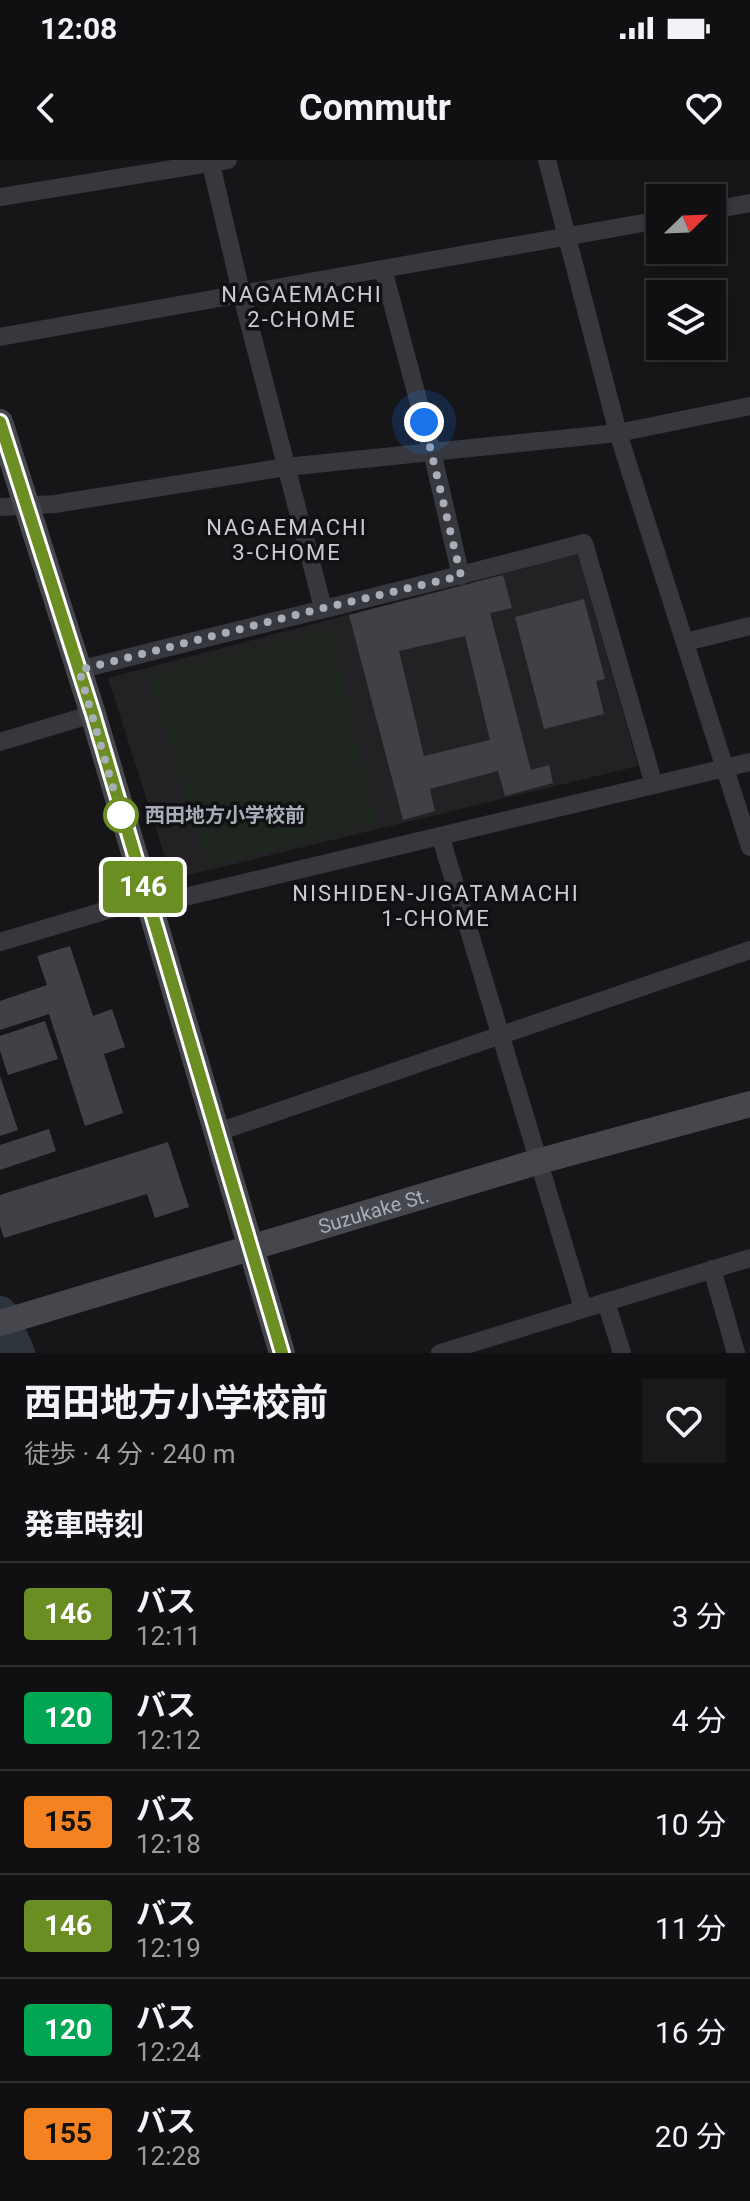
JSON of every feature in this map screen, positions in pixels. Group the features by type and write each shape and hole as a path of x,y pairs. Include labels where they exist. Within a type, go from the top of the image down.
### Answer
{"street":[{"path":"547,160 618,433 750,847"},
{"path":"0,197 216,161 241,292 323,608"},
{"path":"726,207 750,203"},
{"path":"0,337 646,223"},
{"path":"383,269 432,452 461,576"},
{"path":"0,507 55,504 286,467 618,433 750,406"},
{"path":"0,422 93,714 282,1353"},
{"path":"79,670 584,543 654,785"},
{"path":"686,642 750,626"},
{"path":"0,742 93,714"},
{"path":"0,942 121,906 172,900 750,762"},
{"path":"441,838 583,1308"},
{"path":"215,1133 750,950"},
{"name":"Suzukake St.","path":"0,1323 540,1161 750,1104"},
{"path":"440,1353 750,1258"},
{"path":"712,1269 736,1353"},
{"path":"606,1302 622,1353"}],"shaded area":[{"path":"578,554 638,766 172,879 108,678"},
{"path":"331,629 376,822 207,867 148,675"}],"building":[{"path":"503,575 512,608 490,613 531,770 549,765 553,783 505,796 498,771 430,789 435,811 403,820 349,615","holes":["465,636 490,740 424,756 399,651"]},
{"path":"584,599 605,679 596,681 604,714 544,729 515,617"},
{"path":"70,946 93,1016 112,1009 125,1047 104,1054 123,1113 85,1126 49,1014 0,1030 0,1001 47,985 37,956"},
{"path":"45,1021 58,1059 8,1075 0,1051 0,1036"},
{"path":"0,1076 18,1130 0,1136"},
{"path":"49,1129 56,1151 0,1170 0,1145"},
{"path":"168,1142 189,1207 155,1218 147,1194 4,1238 0,1226 0,1195"}],"waterway":[{"path":"0,1313 18,1353"}],"bus line":[{"name":"146","path":"0,422 93,714 282,1353"}],"place":[{"name":"西田地方小学校前","path":"121,815"}],"district":[{"name":"NAGAEMACHI 2-CHOME","path":"302,306"},
{"name":"NAGAEMACHI 3-CHOME","path":"287,540"},
{"name":"NISHIDEN-JIGATAMACHI 1-CHOME","path":"436,906"}],"route":[{"path":"121,815 79,670 461,576 424,422"}]}
